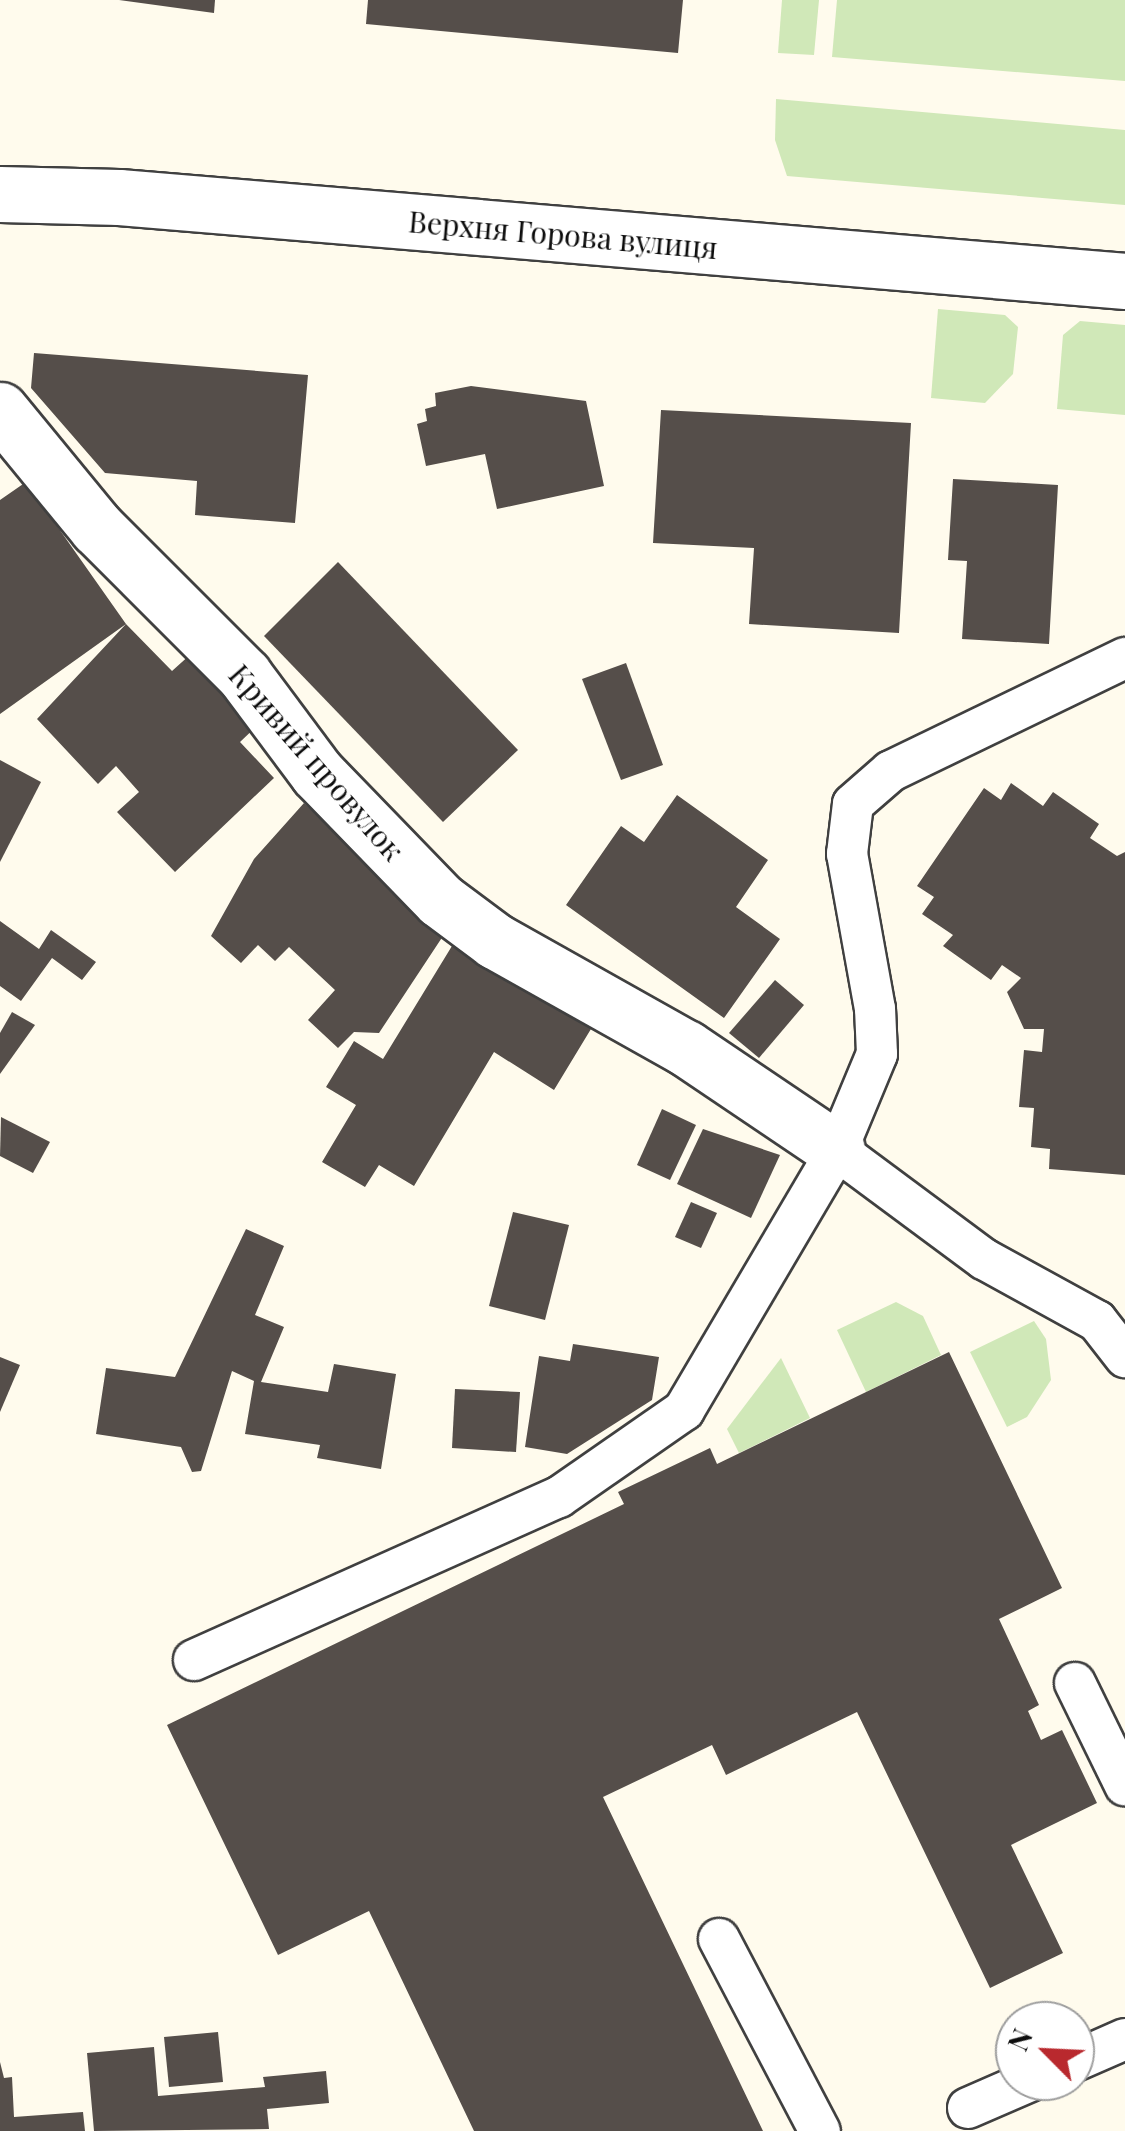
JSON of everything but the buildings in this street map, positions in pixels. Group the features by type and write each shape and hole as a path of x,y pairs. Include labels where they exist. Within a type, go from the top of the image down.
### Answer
{"street":[{"name":"Верхня Горова вулиця","path":"0,194 119,196 1125,280"},
{"name":"Кривий провулок","path":"0,410 88,518 244,675 317,773 440,900 495,941 686,1048 837,1150"}],"lane":[{"path":"194,1660 559,1497 667,1425 701,1388 837,1150 877,1054 875,1008 847,854 854,804 891,771 1125,658"},
{"path":"837,1150 984,1259 1097,1321 1125,1357"},
{"path":"1074,1683 1125,1785"},
{"path":"719,1938 820,2131"},
{"path":"1095,2052 1125,2039"},
{"path":"968,2108 995,2096"}],"green space":[{"path":"782,0 819,0 814,55 778,53"},
{"path":"837,0 1125,0 1125,81 832,57"},
{"path":"776,99 1125,130 1125,205 787,176 775,140"},
{"path":"938,309 1005,315 1018,327 1013,374 985,403 931,398"},
{"path":"1080,321 1125,325 1125,415 1057,409 1063,335"},
{"path":"896,1302 923,1316 941,1355 866,1392 837,1330"},
{"path":"1034,1321 1046,1339 1051,1380 1027,1417 1007,1427 970,1352"},
{"path":"781,1358 810,1418 739,1453 727,1429"}]}
